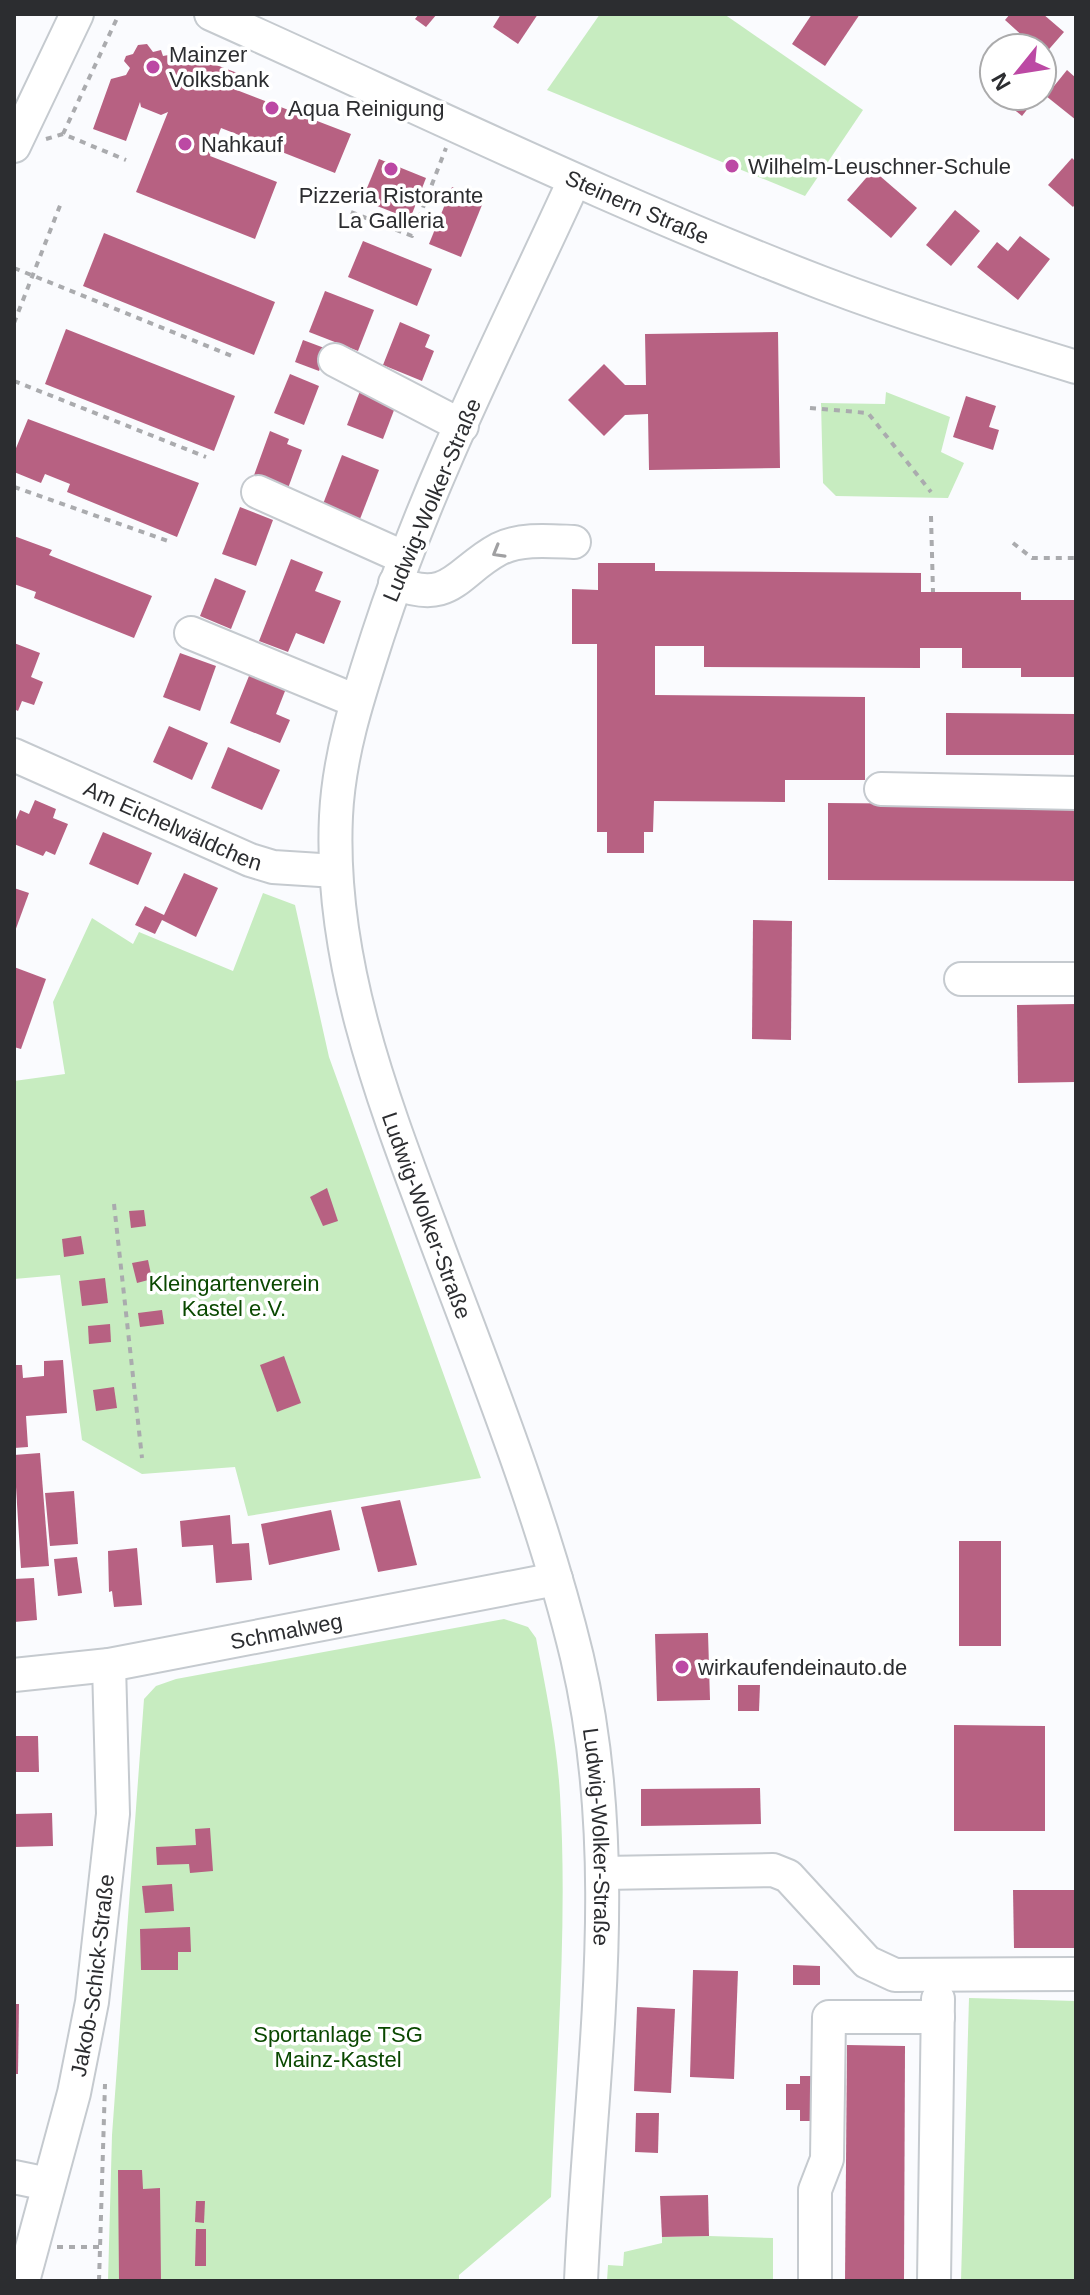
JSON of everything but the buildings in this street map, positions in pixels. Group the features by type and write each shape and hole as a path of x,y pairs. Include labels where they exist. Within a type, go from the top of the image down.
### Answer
{"street":[{"path":"15,144 77,14"},
{"name":"Steinern Straße","path":"211,14 574,181 821,282 924,320 1076,367"},
{"name":"Ludwig-Wolker-Straße","path":"574,181 399,570 356,701 340,775 336,871 342,934 362,1030 556,1579 593,1736 601,1803 603,1873 600,1997 581,2281"},
{"path":"335,360 462,426"},
{"path":"258,492 399,570 417,591 436,591 462,579 499,549 514,544 574,542"},
{"path":"191,633 356,701"},
{"name":"Am Eichelwäldchen","path":"15,758 250,860 273,867 336,871"},
{"path":"881,789 1076,793"},
{"path":"961,979 1076,979"},
{"name":"Schmalweg","path":"14,1675 109,1665 556,1579"},
{"name":"Jakob-Schick-Straße","path":"23,2281 74,2093 92,2002 113,1814 109,1665"},
{"path":"603,1873 773,1870 788,1876 867,1962 895,1975 1076,1974"},
{"path":"815,2281 815,2190 827,2159 829,2017 938,2008 934,2281"},
{"path":"14,2177 48,2184"}],"path":[{"path":"63,134 119,14"},
{"path":"351,212 412,236 454,127"},
{"path":"15,144 26,146 63,134 126,160"},
{"path":"14,323 61,203"},
{"path":"14,268 232,356"},
{"path":"14,381 206,457"},
{"path":"810,408 868,413 931,492"},
{"path":"14,487 168,541"},
{"path":"931,516 933,592"},
{"path":"1013,543 1032,558 1076,558"},
{"path":"114,1204 142,1458"},
{"path":"99,2281 105,2074"},
{"path":"32,2247 99,2247"}],"green space":[{"path":"600,14 724,14 863,110 805,196 547,90"},
{"path":"886,392 950,417 941,452 964,463 948,498 836,496 823,483 821,403 885,404"},
{"name":"Kleingartenverein Kastel e.V.","path":"263,893 295,905 329,1057 481,1478 248,1516 235,1467 142,1474 82,1440 60,1275 14,1279 14,1081 65,1074 53,1002 92,918 133,944 139,932 233,971"},
{"name":"Sportanlage TSG Mainz-Kastel","path":"504,1619 528,1627 536,1638 559,1775 563,1895 551,2197 459,2275 459,2281 108,2281 112,2135 144,1699 156,1686 176,1679"},
{"path":"969,1998 1076,2001 1076,2281 961,2281"},
{"path":"662,2237 773,2238 773,2281 607,2281 608,2265 623,2266 624,2252 662,2243"}],"place":[{"name":"Mainzer Volksbank","path":"153,67"},
{"name":"Aqua Reinigung","path":"272,108"},
{"name":"Nahkauf","path":"185,144"},
{"name":"Wilhelm-Leuschner-Schule","path":"732,166"},
{"name":"Pizzeria Ristorante La Galleria","path":"391,169"},
{"name":"wirkaufendeinauto.de","path":"682,1667"}]}
